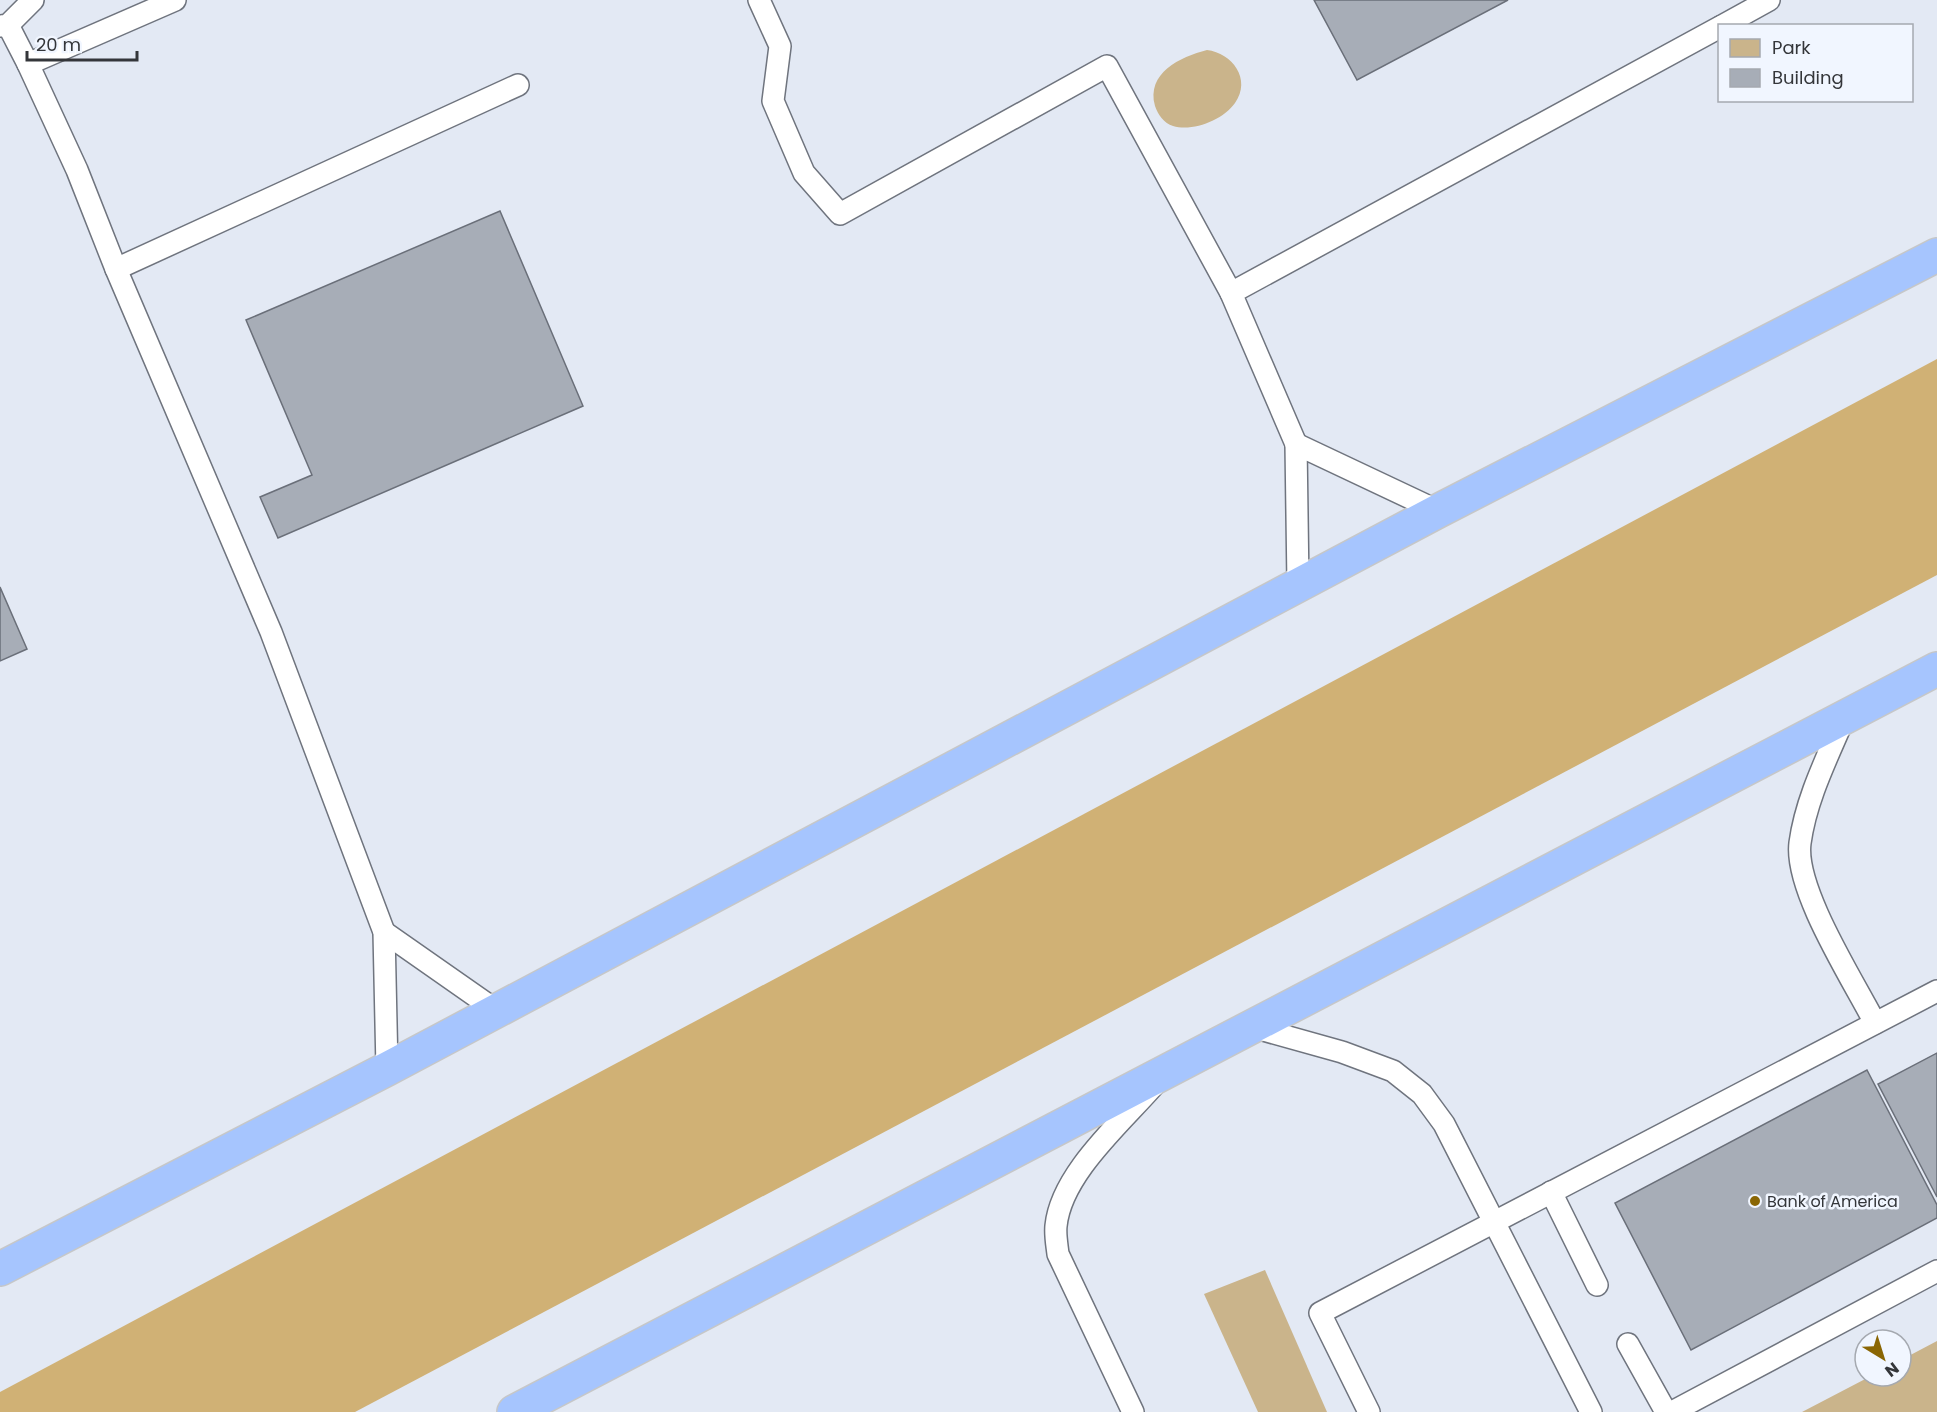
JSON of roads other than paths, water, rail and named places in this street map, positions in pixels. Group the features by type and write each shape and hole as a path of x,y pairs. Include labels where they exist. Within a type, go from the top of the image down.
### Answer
{"highway":[{"path":"0,1269 387,1070 1438,511 1937,255"},
{"path":"514,1412 1166,1072 1249,1026 1937,669"}],"lane":[{"path":"33,0 4,26 28,64 77,170 116,269 271,632 384,932 387,1070"},
{"path":"28,64 175,0"},
{"path":"759,0 780,46 773,101 804,173 840,214 1107,66 1231,293 1296,444 1298,585"},
{"path":"1725,24 1769,0"},
{"path":"1231,293 1718,28"},
{"path":"116,269 518,85"},
{"path":"1296,444 1438,511"},
{"path":"1844,718 1815,788 1799,845 1804,879 1814,905 1875,1023"},
{"path":"384,932 497,1011"},
{"path":"1369,1412 1320,1313 1937,991"},
{"path":"1249,1026 1342,1053 1393,1071 1422,1094 1444,1124 1592,1412"},
{"path":"1133,1412 1058,1254 1056,1226 1062,1200 1079,1170 1166,1072"},
{"path":"1551,1192 1597,1285"},
{"path":"1672,1412 1937,1270"},
{"path":"1628,1344 1666,1412"}],"place":[{"name":"Bank of America","path":"1755,1201"}]}
